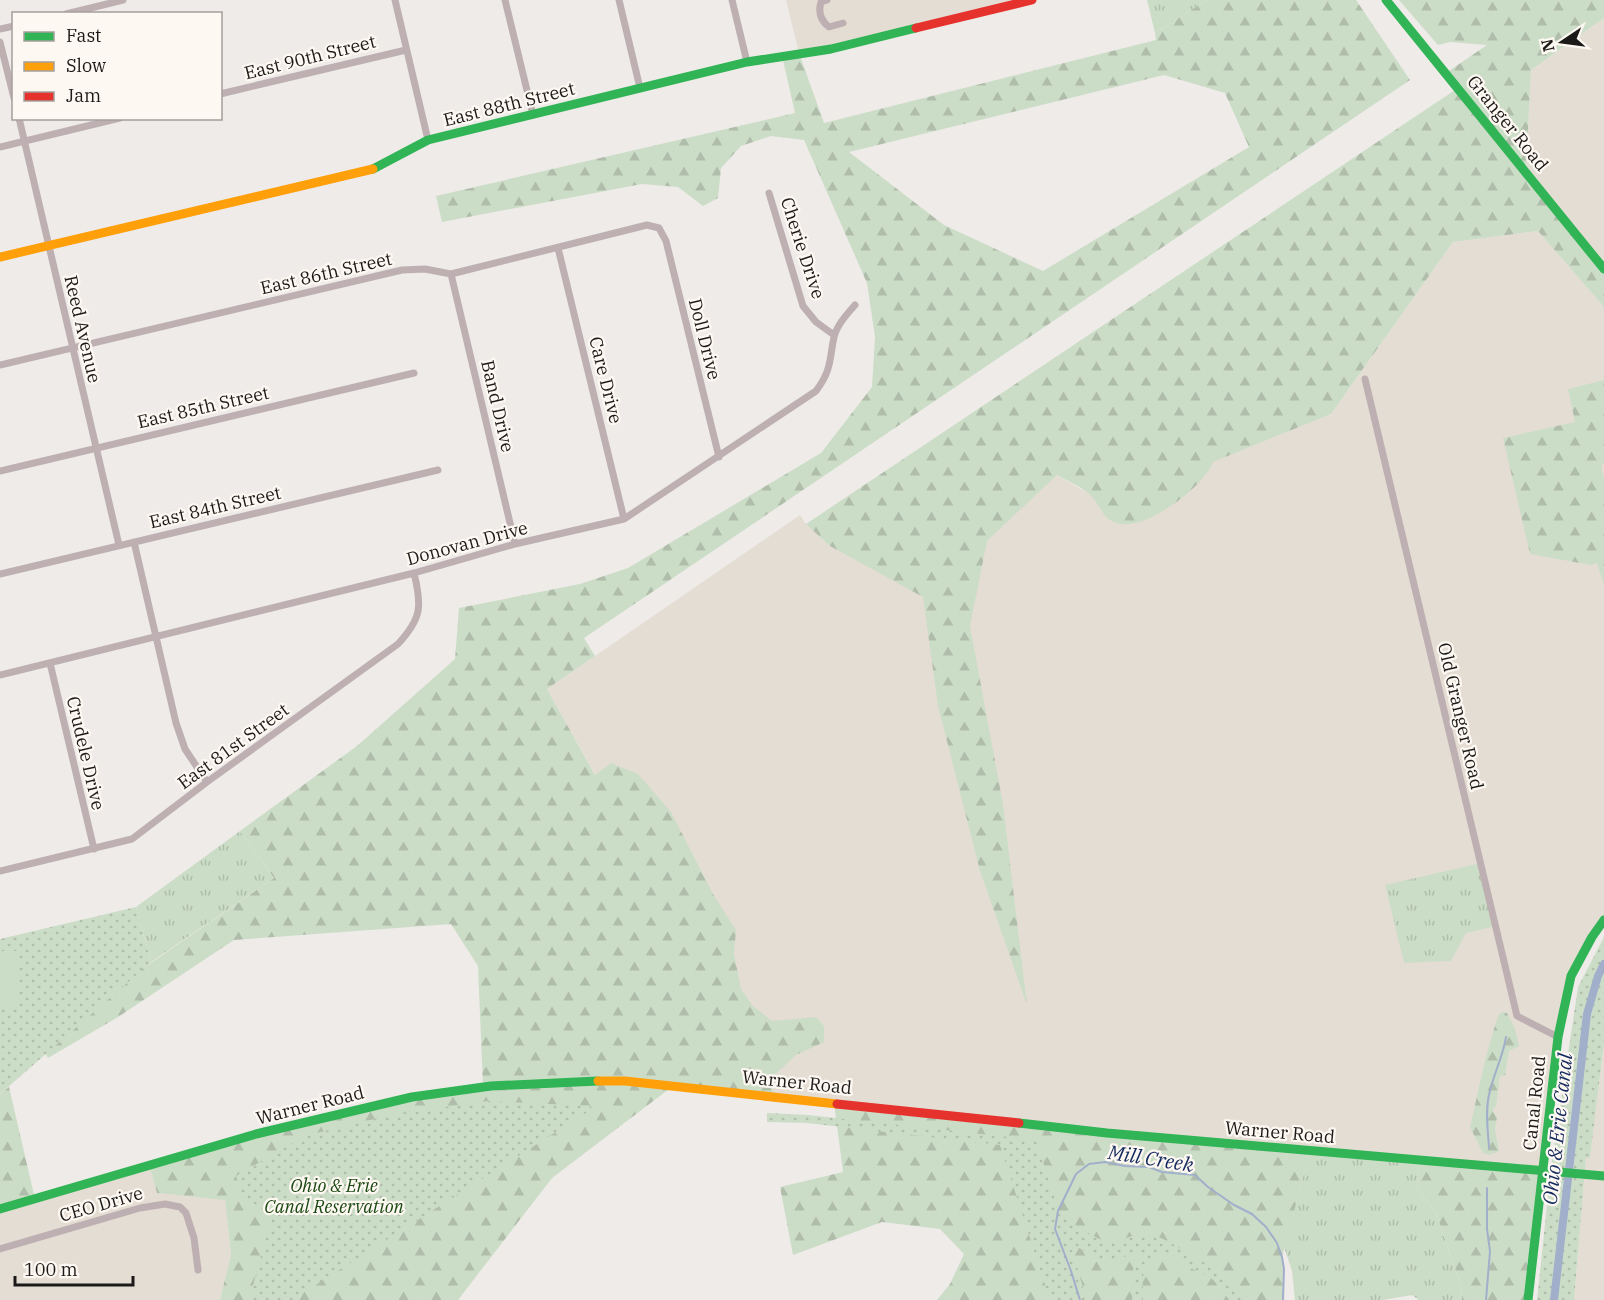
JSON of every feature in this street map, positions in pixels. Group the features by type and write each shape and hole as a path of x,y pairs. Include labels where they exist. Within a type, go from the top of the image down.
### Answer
{"main road":[{"name":"East 88th Street","path":"0,257 374,170 428,140 747,62 831,49 1032,0"},
{"name":"Granger Road","path":"1386,0 1604,269"},
{"name":"Canal Road","path":"1528,1300 1547,1172 1558,1036 1571,976 1604,920"},
{"name":"Warner Road","path":"0,1209 182,1156 413,1097 463,1089 546,1082 625,1081 1107,1133 1604,1176"}],"street":[{"path":"74,12 123,0"},
{"path":"395,0 428,140"},
{"path":"505,0 533,115"},
{"path":"619,0 640,88"},
{"path":"732,0 747,62"},
{"path":"827,0 821,2 819,9 822,22 829,27 843,23"},
{"path":"0,42 12,90"},
{"name":"East 90th Street","path":"222,94 406,50"},
{"name":"Reed Avenue","path":"19,120 119,545"},
{"path":"0,147 112,120"},
{"name":"Cherie Drive","path":"769,193 803,306 816,322 834,335"},
{"name":"East 86th Street","path":"0,365 402,270 425,269 451,274 647,225 659,228"},
{"name":"Doll Drive","path":"659,228 666,240 719,457"},
{"name":"Care Drive","path":"558,248 624,519"},
{"name":"Band Drive","path":"451,274 516,544"},
{"name":"Donovan Drive","path":"0,675 414,573 516,544 624,519 816,391 825,379 832,356 834,335 845,315 855,305"},
{"name":"East 85th Street","path":"0,471 414,373"},
{"name":"Old Granger Road","path":"1365,379 1517,1016 1558,1036"},
{"name":"East 84th Street","path":"0,574 438,470"},
{"path":"134,542 176,723 185,749 207,782"},
{"name":"East 81st Street","path":"0,871 132,839 398,644 411,631 418,617 420,599 414,573"},
{"name":"Crudele Drive","path":"50,663 94,849"},
{"name":"CEO Drive","path":"0,1249 140,1208 157,1204 172,1204 186,1213 191,1223 198,1270"}],"shaded area":[{"path":"786,0 1032,0 799,53"},
{"path":"1604,18 1604,269 1526,170 1531,70"},
{"path":"1538,231 1604,307 1604,920 1571,976 1557,1036 1543,1172 776,1097 547,689 800,515 806,524 1006,446 1107,504 1331,414 1453,242"},
{"path":"1604,1043 1604,1300 1574,1300 1586,1157 1590,1157"},
{"path":"149,1165 157,1193 225,1199 231,1254 220,1300 0,1300 0,1209"}],"green space":[{"path":"1147,0 1207,0 1155,33"},
{"path":"1207,0 1356,0 1410,80 584,638 595,656 547,689 595,775 611,763 638,774 671,812 713,894 736,930 734,954 741,989 753,1006 772,1021 816,1017 824,1026 824,1042 796,1055 768,1081 776,1097 673,1086 552,1178 458,1300 220,1300 231,1254 225,1200 157,1193 149,1165 305,1123 483,1087 478,966 451,924 234,940 118,1017 48,1058 35,1034 78,1013 274,878 240,831 357,746 455,659 459,608 580,584 628,568 821,453 872,387 875,337 867,283 804,140 771,136 741,146 721,168 718,198 703,206 678,187 642,184 442,222 436,196 795,113 782,56 799,53 824,123 1156,40 1155,33","holes":["1164,75 1225,93 1249,147 1043,271 944,225 849,152"]},
{"path":"1399,0 1604,0 1604,18 1531,70 1526,170 1604,269 1604,307 1538,231 1453,242 1331,414 1213,462 1199,482 1178,501 1139,522 1127,524 1111,521 1089,494 1057,475 987,541 970,626 1003,804 1027,1005 980,871 938,706 923,597 830,546 806,524 1458,88 1446,73 1487,45 1450,42 1438,45"},
{"path":"1604,380 1604,464 1601,465 1604,479 1604,585 1597,563 1591,565 1530,554 1503,438 1575,422 1568,389"},
{"path":"240,831 274,878 151,962 136,907"},
{"path":"1481,863 1496,926 1466,933 1451,961 1404,963 1385,885"},
{"path":"136,907 151,962 0,1094 0,939"},
{"path":"1604,937 1604,1043 1590,1158 1586,1158 1574,1300 1537,1300 1551,1168 1578,987"},
{"path":"18,951 19,1005 12,1008 0,1008 0,952"},
{"path":"1507,1013 1515,1029 1519,1046 1509,1051 1505,1075 1500,1076 1496,1107 1493,1111 1497,1117 1495,1130 1499,1151 1490,1155 1483,1153 1470,1127 1490,1042 1499,1014"},
{"path":"9,1087 35,1199 0,1209 0,1094"},
{"name":"Ohio & Erie Canal Reservation","path":"488,1101 591,1106 592,1109 292,1300 249,1300 272,1215 236,1192 240,1188 236,1176 304,1136 395,1114"},
{"path":"834,1103 1310,1151 1282,1257 1283,1300 937,1300 950,1284 964,1254 940,1229 882,1222 793,1255 780,1187 843,1172"},
{"path":"767,1113 808,1115 1036,1140 1060,1215 1086,1232 1107,1241 1113,1242 1143,1234 1161,1238 1222,1272 1245,1300 1229,1300 1213,1279 1189,1267 1176,1257 1164,1254 1152,1258 1145,1268 1143,1300 1132,1300 1133,1270 1142,1252 1111,1260 1093,1255 1069,1242 1087,1300 1050,1300 1000,1145 807,1123 767,1122"},
{"path":"1310,1151 1419,1161 1417,1188 1436,1213 1461,1286 1462,1300 1419,1300 1412,1295 1383,1300 1295,1300 1292,1271 1284,1247"},
{"path":"1419,1161 1543,1172 1528,1300 1462,1300 1461,1286 1436,1213 1417,1188"}],"waterway":[{"name":"Ohio & Erie Canal","path":"1554,1300 1587,1014 1598,976 1604,964"},
{"path":"1489,1148 1488,1101 1506,1037"},
{"name":"Mill Creek","path":"1080,1300 1055,1229 1058,1211 1076,1174 1089,1164 1105,1162 1195,1175 1234,1205 1252,1214 1266,1227 1277,1243 1284,1269 1283,1300"},
{"path":"1486,1300 1490,1251 1487,1229 1487,1188"}],"traffic: fast":[{"path":"1386,0 1604,269"},
{"path":"373,169 428,140 747,62 831,49 916,28"},
{"path":"1528,1300 1558,1037 1571,976 1604,920"},
{"path":"0,1209 256,1134 412,1097 491,1086 598,1081"},
{"path":"1019,1123 1107,1133 1604,1176"}],"traffic: slow":[{"path":"0,257 373,169"},
{"path":"598,1081 625,1081 837,1104"}],"traffic: jam":[{"path":"916,28 1032,0"},
{"path":"837,1104 1019,1123"}]}
